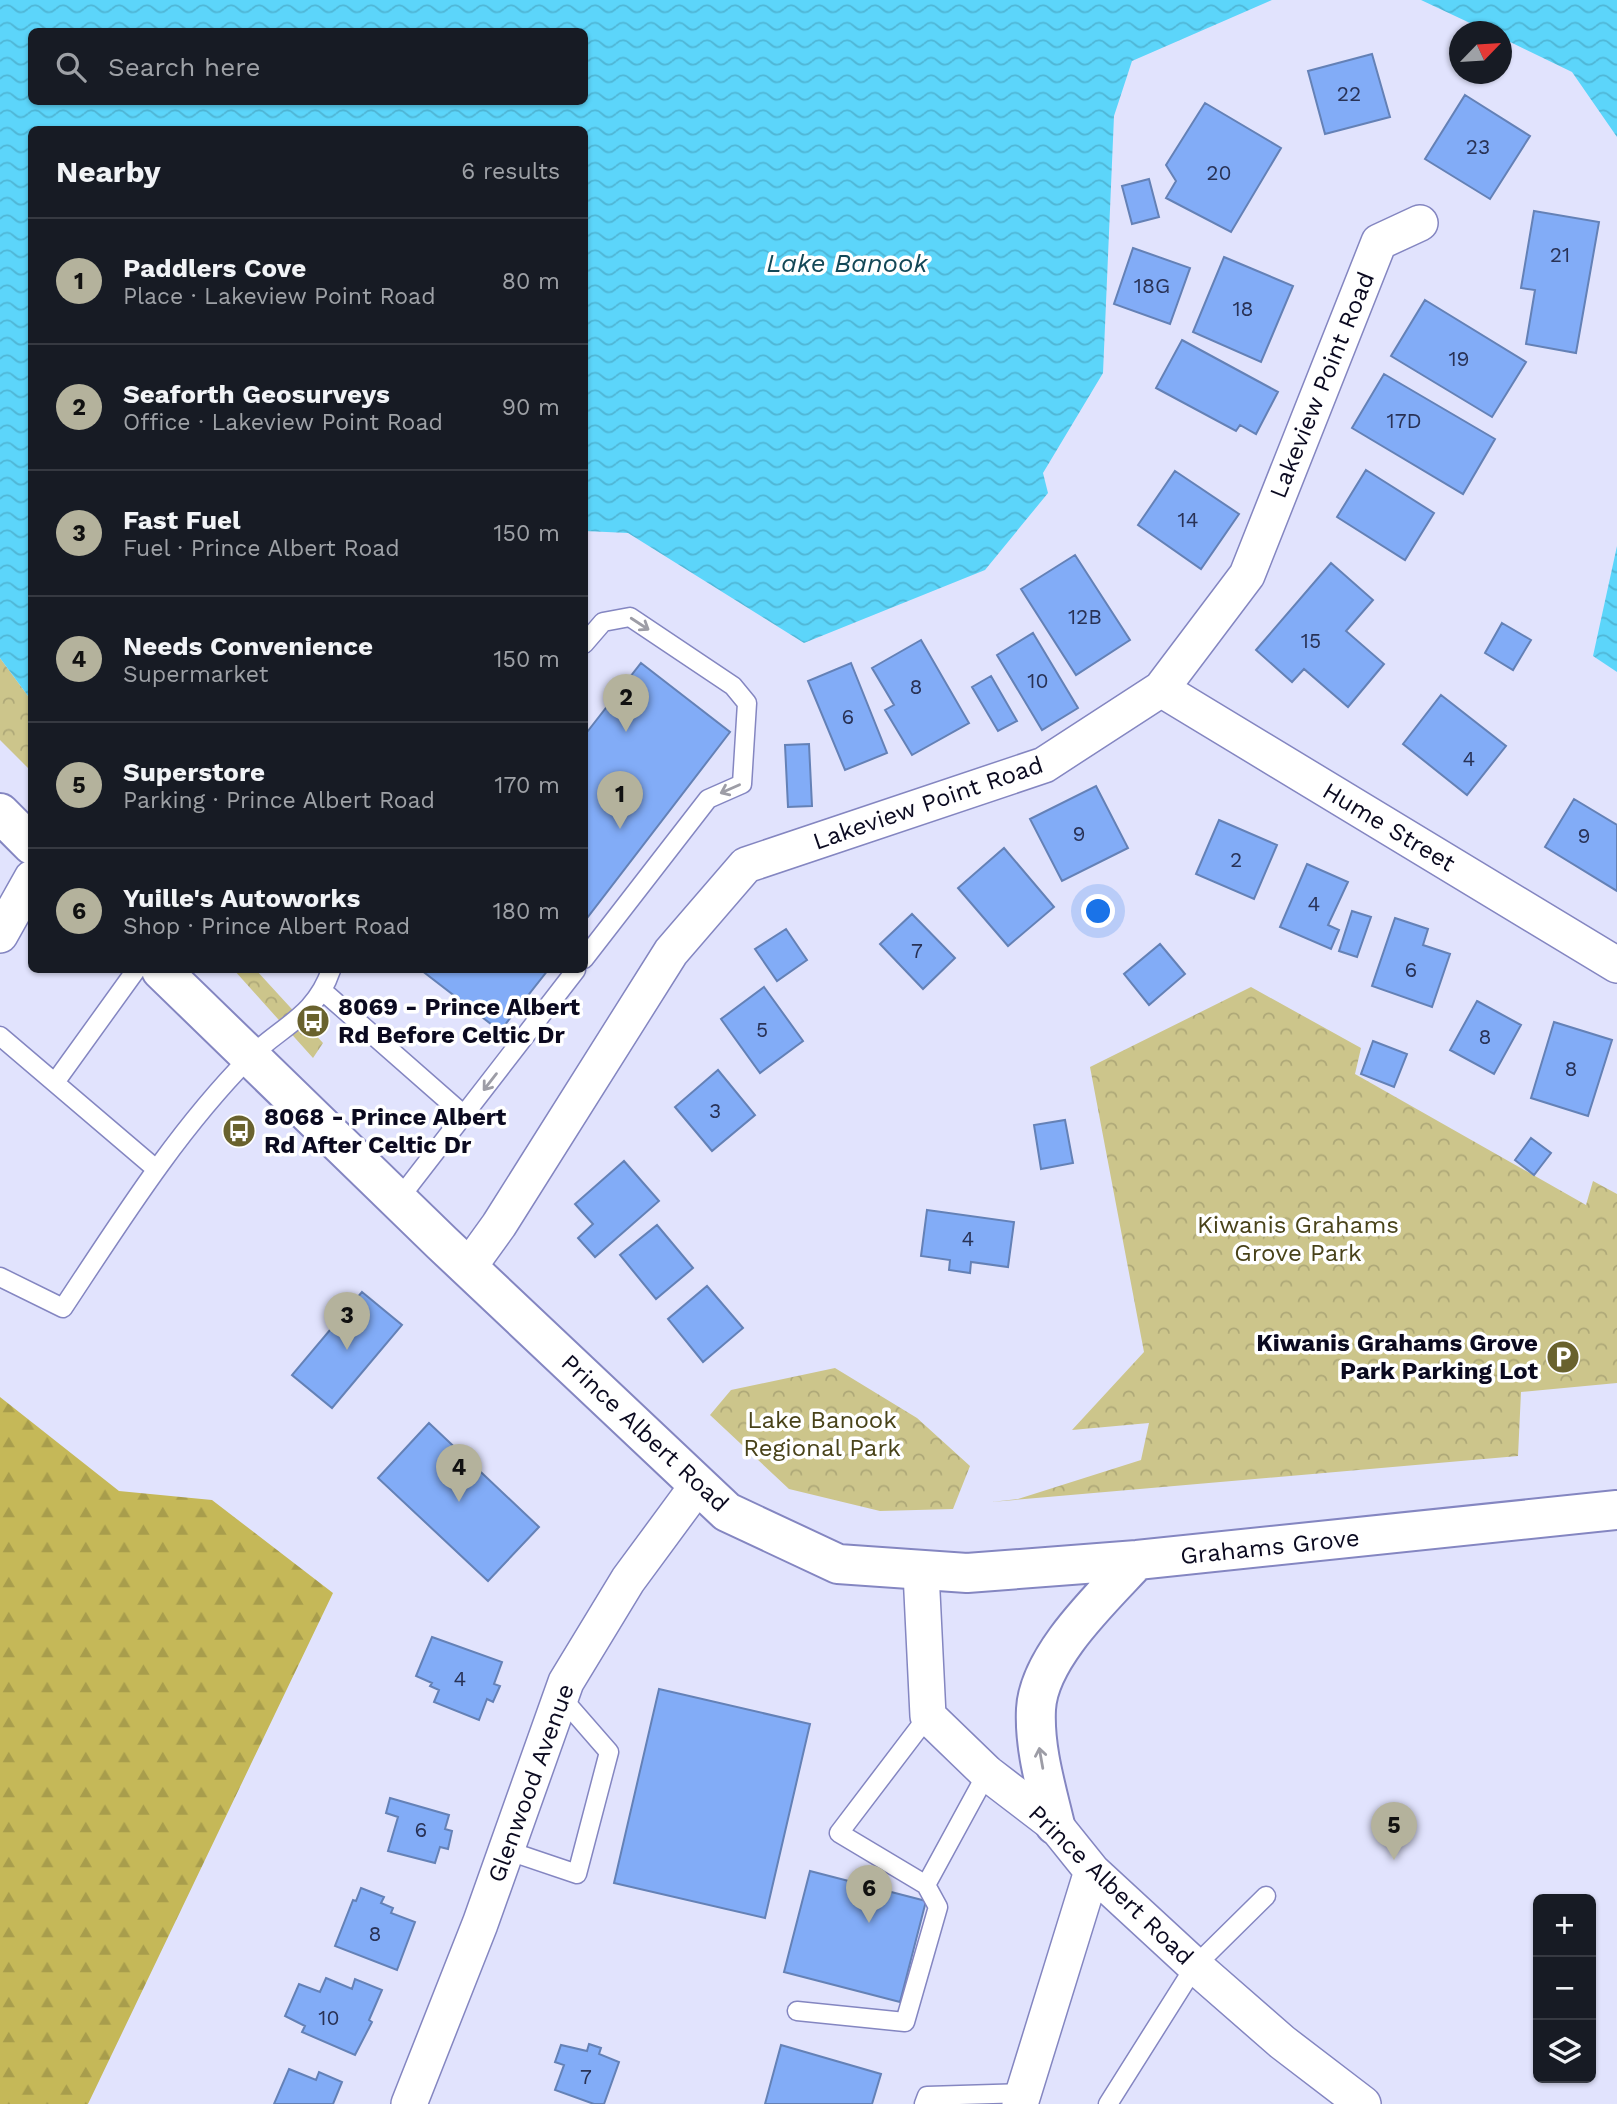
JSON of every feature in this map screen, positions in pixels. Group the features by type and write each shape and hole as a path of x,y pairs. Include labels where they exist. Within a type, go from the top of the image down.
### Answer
{"main road":[{"path":"0,813 28,841"},
{"name":"Prince Albert Road","path":"163,973 468,1268 727,1512 838,1564 921,1572"},
{"name":"Grahams Grove","path":"921,1572 967,1573 1137,1560 1617,1510"},
{"path":"1055,1825 1039,1755 1036,1707 1048,1668 1090,1612 1137,1560"}],"street":[{"name":"Lakeview Point Road","path":"468,1268 499,1224 671,952 746,865 1044,765 1161,689 1247,575 1379,242 1420,223"},
{"name":"Hume Street","path":"1161,689 1617,965"},
{"path":"0,935 28,885"},
{"name":"Glenwood Avenue","path":"409,2104 561,1697 593,1634 698,1485"},
{"path":"921,1572 928,1716"},
{"name":"Prince Albert Road","path":"928,1716 987,1773 1055,1825 1092,1871 1195,1966 1282,2042 1363,2104"},
{"path":"1021,2098 1092,1871"}],"lane":[{"path":"588,639 603,622 630,617 733,686 747,703 742,784 708,799 588,954"},
{"path":"56,1081 134,973"},
{"path":"0,1277 63,1308 156,1169 250,1057 298,1020 324,992 330,973"},
{"path":"398,1200 574,973"},
{"path":"324,992 464,1115"},
{"path":"0,1036 156,1169"},
{"path":"506,1850 577,1874 609,1752 561,1697"},
{"path":"797,2011 905,2022 939,1907 926,1885 839,1833 928,1716"},
{"path":"926,1885 987,1773"},
{"path":"1108,2104 1195,1966 1266,1896"},
{"path":"924,2104 927,2096 1021,2098"}],"green space":[{"path":"0,658 28,696 28,768 0,740"},
{"path":"237,973 259,973 323,1043 313,1058"},
{"name":"Kiwanis Grahams Grove Park","path":"1251,987 1361,1048 1355,1074 1586,1205 1593,1181 1617,1194 1617,1383 1521,1392 1518,1456 991,1502 1018,1499 1141,1460 1149,1423 1072,1430 1144,1352 1090,1067"},
{"name":"Lake Banook Regional Park","path":"835,1368 917,1418 970,1466 953,1509 880,1511 789,1489 710,1415 731,1390"},
{"path":"0,1397 119,1491 212,1500 333,1593 88,2104 0,2104"}],"water":[{"name":"Lake Banook","path":"0,0 1272,0 1132,61 1114,116 1103,373 1043,473 1048,493 985,570 804,643 628,533 588,531 588,126 28,126 28,696 0,658"},
{"path":"1421,0 1617,0 1617,137 1572,72 1512,43 1512,21 1466,21"},
{"path":"1617,546 1617,672 1593,656"}],"building":[{"path":"1372,54 1390,117 1325,134 1308,71"},
{"path":"1465,95 1530,136 1490,199 1425,159"},
{"path":"1205,103 1281,148 1231,232 1166,198 1176,181 1166,165"},
{"path":"1149,179 1159,217 1132,224 1122,186"},
{"path":"1534,211 1599,222 1576,353 1526,344 1535,290 1521,288"},
{"path":"1133,248 1190,268 1170,324 1114,304"},
{"path":"1224,257 1293,286 1261,362 1193,332"},
{"path":"1425,300 1526,362 1492,417 1391,356"},
{"path":"1182,340 1278,392 1256,434 1240,425 1236,431 1156,388"},
{"path":"1384,374 1495,439 1463,494 1352,428"},
{"path":"1366,470 1434,513 1405,560 1337,517"},
{"path":"1175,471 1239,514 1201,569 1138,525"},
{"path":"1075,555 1130,640 1076,675 1021,589"},
{"path":"1331,563 1373,600 1346,631 1384,664 1348,707 1304,669 1292,682 1256,650"},
{"path":"1502,623 1531,640 1513,670 1485,653"},
{"path":"1033,633 1078,708 1042,730 997,655"},
{"path":"921,640 969,723 912,755 885,710 894,705 872,668"},
{"path":"641,663 730,732 588,917 588,731"},
{"path":"851,663 887,753 845,770 808,681"},
{"path":"991,676 1017,721 998,731 972,687"},
{"path":"1441,695 1506,746 1467,795 1403,744"},
{"path":"809,744 812,806 788,807 785,745"},
{"path":"1096,786 1128,848 1062,881 1030,819"},
{"path":"1574,799 1617,825 1617,891 1545,847"},
{"path":"1219,820 1277,845 1254,899 1196,874"},
{"path":"1004,848 1054,907 1008,946 958,888"},
{"path":"1307,864 1348,882 1328,925 1339,930 1331,949 1280,927"},
{"path":"1352,911 1371,917 1357,957 1339,951"},
{"path":"912,914 955,958 923,989 880,944"},
{"path":"1395,918 1428,929 1423,945 1450,954 1432,1007 1372,986"},
{"path":"786,929 807,960 777,981 755,949"},
{"path":"1160,944 1185,974 1149,1005 1124,974"},
{"path":"425,973 546,973 500,1031"},
{"path":"764,987 803,1041 760,1073 721,1019"},
{"path":"1477,1001 1521,1025 1494,1074 1450,1050"},
{"path":"1554,1022 1612,1040 1588,1116 1531,1098"},
{"path":"1373,1041 1407,1054 1394,1087 1361,1074"},
{"path":"718,1070 755,1115 712,1151 675,1107"},
{"path":"1065,1120 1073,1163 1041,1169 1034,1125"},
{"path":"1531,1138 1551,1153 1534,1175 1515,1160"},
{"path":"624,1161 659,1201 595,1257 578,1238 593,1224 575,1204"},
{"path":"927,1210 1014,1222 1008,1267 971,1262 970,1273 949,1270 950,1260 921,1256"},
{"path":"657,1225 693,1268 656,1299 620,1255"},
{"path":"707,1286 743,1328 703,1362 668,1319"},
{"path":"362,1292 402,1325 332,1408 292,1375"},
{"path":"429,1423 539,1527 488,1581 378,1478"},
{"path":"432,1637 502,1662 494,1684 500,1686 493,1702 487,1699 479,1720 434,1702 439,1690 430,1686 432,1683 416,1676"},
{"path":"659,1689 810,1724 765,1918 614,1883"},
{"path":"390,1798 449,1815 445,1829 452,1831 448,1849 440,1847 435,1863 388,1851 398,1817 386,1813"},
{"path":"810,1871 926,1901 900,2002 784,1972"},
{"path":"361,1888 384,1897 381,1903 393,1908 391,1913 415,1922 397,1970 335,1946 353,1900 356,1901"},
{"path":"326,1978 352,1989 355,1979 382,1990 369,2020 372,2022 355,2055 302,2032 305,2026 285,2016 299,1984 320,1992"},
{"path":"589,2044 601,2048 599,2054 619,2062 604,2104 594,2104 555,2090 564,2065 555,2062 561,2045 587,2051"},
{"path":"781,2045 881,2074 872,2104 765,2104"},
{"path":"289,2069 316,2080 319,2072 342,2082 333,2104 274,2104"}],"place":[{"name":"Seaforth Geosurveys","path":"626,732"},
{"name":"Paddlers Cove","path":"620,829"},
{"name":"8069 - Prince Albert Rd Before Celtic Dr","path":"313,1021"},
{"name":"8068 - Prince Albert Rd After Celtic Dr","path":"239,1131"},
{"name":"Fast Fuel","path":"347,1350"},
{"name":"Kiwanis Grahams Grove Park Parking Lot","path":"1563,1357"},
{"name":"Needs Convenience","path":"459,1502"},
{"name":"Superstore","path":"1394,1860"},
{"name":"Yuille's Autoworks","path":"869,1923"}]}
